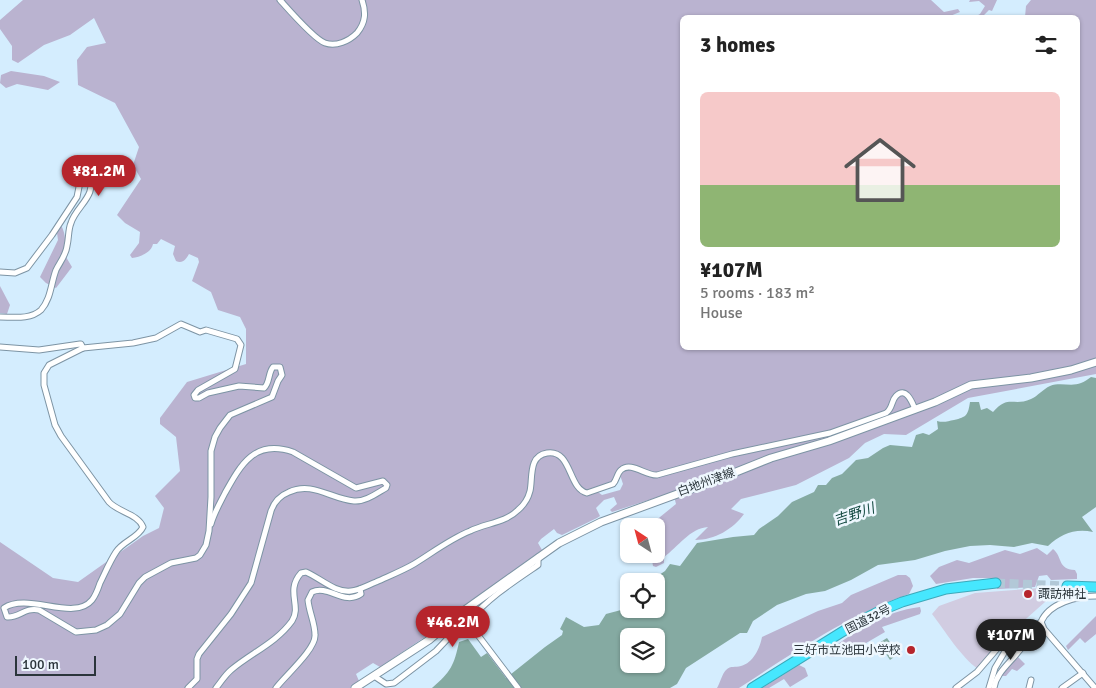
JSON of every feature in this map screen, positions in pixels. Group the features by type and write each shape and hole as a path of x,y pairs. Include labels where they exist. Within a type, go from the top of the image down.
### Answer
{"highway":[{"name":"国道32号","path":"752,688 858,622 880,611 902,602 946,589 996,583"},
{"path":"1067,586 1096,587"}],"main road":[{"name":"白地州津線","path":"355,688 429,640 462,612 538,557 566,539 613,517 771,458 829,441 915,409 971,385 1032,378 1071,370 1096,362"}],"street":[{"path":"280,0 321,41 332,44 348,40 360,29 365,14 362,0"},
{"path":"0,272 15,273 27,268 52,235 76,197 81,177 88,175 90,180 89,195 71,220 67,248 56,271 46,302 38,312 31,316 0,317"},
{"path":"188,688 197,679 197,659 199,654 232,614 251,583 268,520 276,501 288,492 303,488 322,491 352,501 359,501 386,488 387,485 383,480 356,488 293,452 283,448 268,449 252,455 239,467 216,509 206,545 200,555 196,558 171,563 145,577 117,617 107,625 96,630 76,632 39,610 33,609 25,610 11,617 5,614 6,607 23,603 37,603 66,608 77,608 87,605 95,597 114,554 140,531 143,526 138,520 109,502 61,436 55,425 44,385 46,368 53,362 82,348 96,348 156,338 181,324 200,332 206,330 235,338 239,341 240,345 235,369 198,390 194,395 197,398 208,393 239,386 264,388 268,384 270,371 273,367 277,366 282,370 282,375 278,380 272,397 230,415 215,437 211,451 209,531"},
{"path":"0,347 39,350 81,344 82,348"},
{"path":"216,688 230,670 273,641 291,622 295,611 293,587 301,574 306,572 341,590 353,591 404,570 462,534 497,522 513,514 524,504 528,497 532,466 535,460 545,453 562,458 569,467 578,486 587,493 613,484 620,470 626,467 649,475 657,475 732,454 830,433 886,413 890,410 894,398 899,394 908,395 915,409"},
{"path":"374,676 386,684 394,683 436,652 453,633 468,622 477,611 509,584 538,565 538,557"},
{"path":"276,688 303,658 315,639 316,633 308,600 312,592 320,591 347,599 359,596 361,594 360,588"},
{"path":"994,688 995,681 1001,671 1019,651 1046,614 1062,603 1074,598 1096,596"},
{"path":"468,622 518,688"},
{"path":"1041,622 1044,628 1096,688"},
{"path":"956,688 977,672 1002,643 1010,639 1011,642 995,668 989,688"},
{"path":"1062,688 1083,674"},
{"path":"1029,688 1031,680"}],"shaded area":[{"path":"23,0 931,0 944,12 958,9 960,12 952,15 680,15 680,350 1080,350 1080,15 1025,15 1026,6 1031,0 1096,0 1096,374 968,398 906,435 884,434 865,443 849,458 796,485 741,499 731,509 744,514 729,529 710,538 695,540 708,527 702,528 690,534 665,556 665,518 659,518 676,504 673,492 612,512 610,510 617,504 614,497 604,500 596,508 600,516 562,535 554,529 538,543 542,550 434,631 380,667 373,663 356,674 359,681 350,688 0,688 0,542 53,578 78,582 143,536 159,528 164,508 155,496 180,471 176,437 160,424 160,418 187,382 246,364 246,329 240,317 218,310 211,292 192,281 199,262 198,258 189,254 182,261 176,261 173,254 175,246 161,239 157,244 153,244 145,254 132,258 130,255 139,243 140,232 125,223 117,215 141,179 133,165 139,147 115,103 78,85 77,60 87,47 106,43 94,18 70,35 44,45 18,63 12,60 12,46 0,29 0,20","holes":["629,465 632,470 626,470 620,475 623,484 620,490 602,495 598,492 584,494 583,488 587,490 604,486 615,478 621,467"]},
{"path":"970,0 997,0 992,11 989,10 984,15 978,15 985,6 979,1 969,2"},
{"path":"11,71 44,76 60,82 48,90 17,84 6,88 0,83 1,75"},
{"path":"61,225 65,238 63,252 72,267 56,288 46,283 40,277 58,240 57,233"},
{"path":"0,286 10,305 7,314 0,313"},
{"path":"1037,548 1047,555 1053,549 1065,567 1075,570 1077,579 1051,580 1047,575 1039,576 1035,587 997,589 996,578 973,578 936,584 930,576 939,567 957,560 969,563 1005,550 1020,554"},
{"path":"652,563 664,563 656,567 653,566"},
{"path":"898,575 906,575 910,578 913,586 909,594 843,624 800,648 739,688 717,688 726,670 749,662 758,650 762,637 818,611 842,603 851,595"},
{"path":"1040,588 1054,594 1001,641 978,669 959,651 932,614 939,606 975,593"},
{"path":"920,607 920,614 882,627 885,632 861,646 833,657 824,655 857,631 881,618 907,609"},
{"path":"1096,616 1096,634 1085,643 1080,638 1068,650 1066,646"},
{"path":"1017,656 1025,664 1017,671 1012,669 1006,676 1001,676"},
{"path":"799,665 805,668 808,676 790,687 784,679 769,688 762,688"}],"water":[{"name":"吉野川","path":"1091,377 1096,378 1096,507 1082,517 1093,532 1080,531 1069,533 1058,538 1048,546 1032,543 1014,547 970,546 915,560 878,565 851,580 825,591 806,594 777,605 753,621 747,633 740,633 686,668 677,684 670,688 432,688 451,668 459,642 468,639 481,657 487,653 506,678 562,635 563,631 560,629 566,617 584,627 599,625 606,614 620,610 620,618 665,618 665,573 662,573 670,564 680,566 697,543 754,535 792,502 814,492 818,485 826,485 832,478 842,474 856,460 868,458 890,445 912,447 916,435 923,433 929,435 938,429 937,421 946,422 964,416 967,413 970,402 979,402 981,410 987,408 993,412 1007,402 1020,402 1031,399 1050,386 1083,382"},
{"path":"887,638 898,654 890,660 879,643"}],"tunnel":[{"path":"996,583 1067,586"}],"place":[{"name":"諏訪神社","path":"1028,594"},
{"name":"三好市立池田小学校","path":"911,650"}]}
